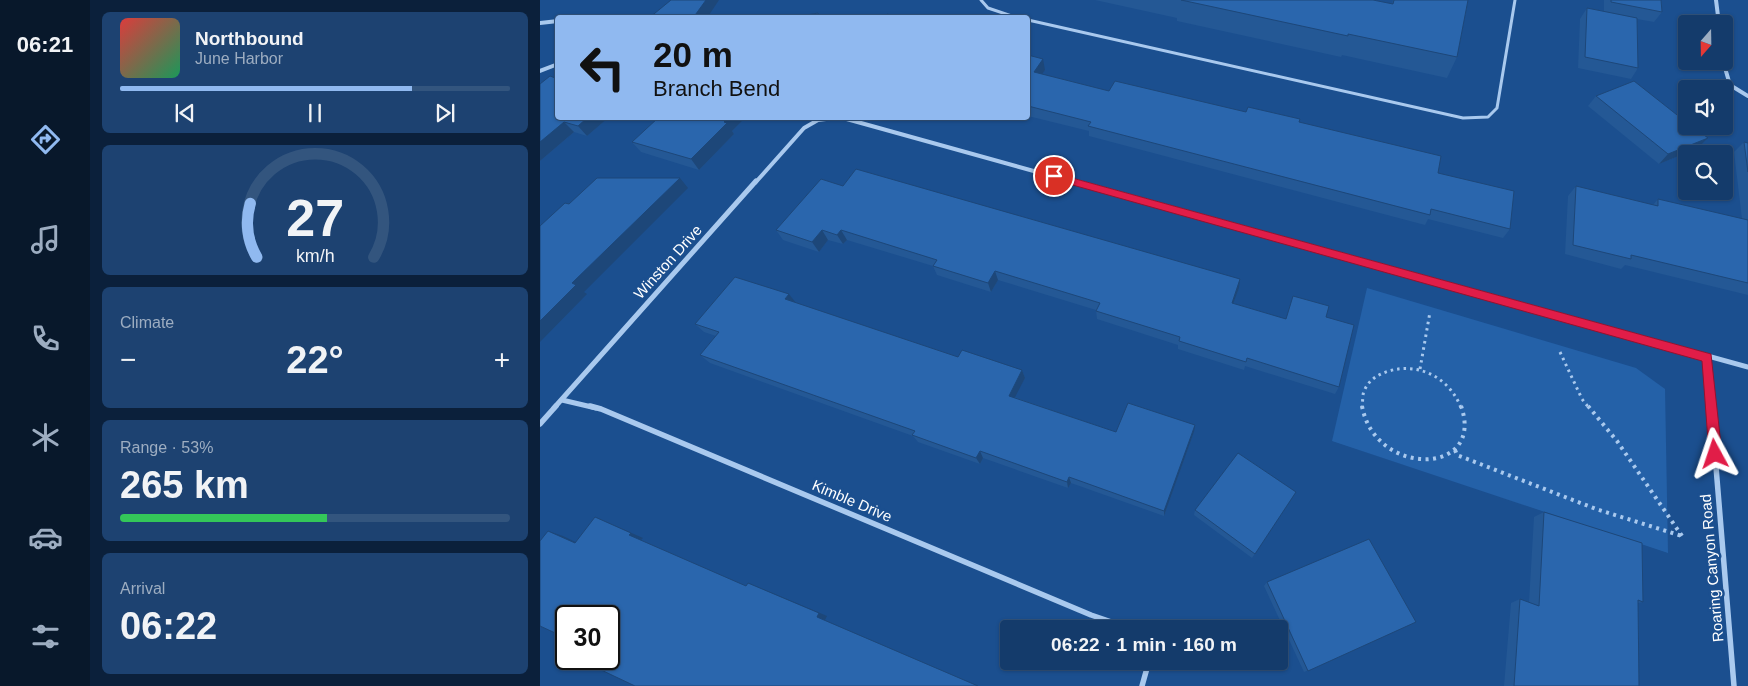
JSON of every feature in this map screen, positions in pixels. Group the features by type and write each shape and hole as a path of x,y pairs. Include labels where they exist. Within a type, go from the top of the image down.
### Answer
{"street":[{"path":"1716,0 1718,15"},
{"path":"540,23 555,22"},
{"path":"540,71 555,65"},
{"path":"1726,70 1730,86 1748,96"},
{"name":"Winston Drive","path":"540,424 781,153 804,128 818,120"},
{"path":"849,120 1748,367"},
{"name":"Roaring Canyon Road","path":"1707,357 1734,686"},
{"name":"Kimble Drive","path":"562,400 601,409 1107,620"},
{"path":"1142,686 1146,670"}],"lane":[{"path":"981,0 988,8 1009,15"},
{"path":"1030,20 1463,118 1488,117 1497,108 1515,0"}],"path":[{"path":"1420,369 1430,312"},
{"path":"1455,450 1457,455 1554,495 1634,524 1682,536 1618,441 1582,399 1560,352"},
{"path":"1392,368 1420,369 1437,377 1451,389 1461,404 1466,420 1464,436 1455,450 1440,458 1422,460 1403,457 1385,448 1372,434 1363,419 1361,408 1362,392 1370,380 1377,374 1392,368"}],"shaded area":[{"path":"1367,288 1636,368 1665,389 1668,553 1332,441"}],"building":[{"path":"671,0 706,0 695,15 653,15"},
{"path":"1181,0 1373,0 1393,4 1394,0 1468,0 1457,57"},
{"path":"1611,0 1661,0 1662,12 1611,2"},
{"path":"1587,8 1637,18 1638,68 1585,57"},
{"path":"1030,56 1043,59 1034,72 1109,91 1115,81 1246,112 1248,107 1300,119 1299,122 1441,156 1438,173 1514,191 1510,229 1431,209 1430,215 1088,126 1091,122 1030,107"},
{"path":"550,76 555,78 555,120 585,120 578,126 564,122 540,142 540,84"},
{"path":"1634,81 1678,116 1678,135 1704,135 1708,138 1690,145 1678,145 1678,150 1668,154 1596,96"},
{"path":"656,120 726,120 724,122 727,123 691,159 632,142"},
{"path":"1744,142 1748,143 1748,172"},
{"path":"856,169 1240,279 1232,303 1286,319 1293,296 1329,306 1326,317 1354,325 1339,387 1247,358 1246,362 1179,341 1180,337 1096,311 1100,303 995,271 988,283 933,266 937,260 841,230 837,235 822,230 812,242 776,230 821,179 843,186"},
{"path":"597,178 680,178 572,283 576,285 540,321 540,226 565,203 569,204"},
{"path":"1576,186 1658,206 1658,199 1748,220 1748,283 1631,255 1631,259 1573,245"},
{"path":"735,277 789,294 785,299 958,357 962,350 1022,370 1009,396 1116,432 1128,403 1195,425 1164,511 1069,477 1067,482 980,451 976,458 912,435 915,431 700,355 719,332 695,324"},
{"path":"1238,453 1296,492 1255,554 1195,510"},
{"path":"1544,512 1642,543 1643,602 1638,600 1639,686 1514,686 1520,599 1539,606"},
{"path":"595,517 631,533 629,535 746,586 748,583 819,613 817,617 978,686 635,686 601,670 620,670 620,605 555,605 555,633 540,626 540,541 548,531 575,543"},
{"path":"1369,539 1416,622 1308,671 1288,628 1288,620 1285,620 1267,582"}],"route":[{"path":"1054,176 1707,357 1715,454"}]}
